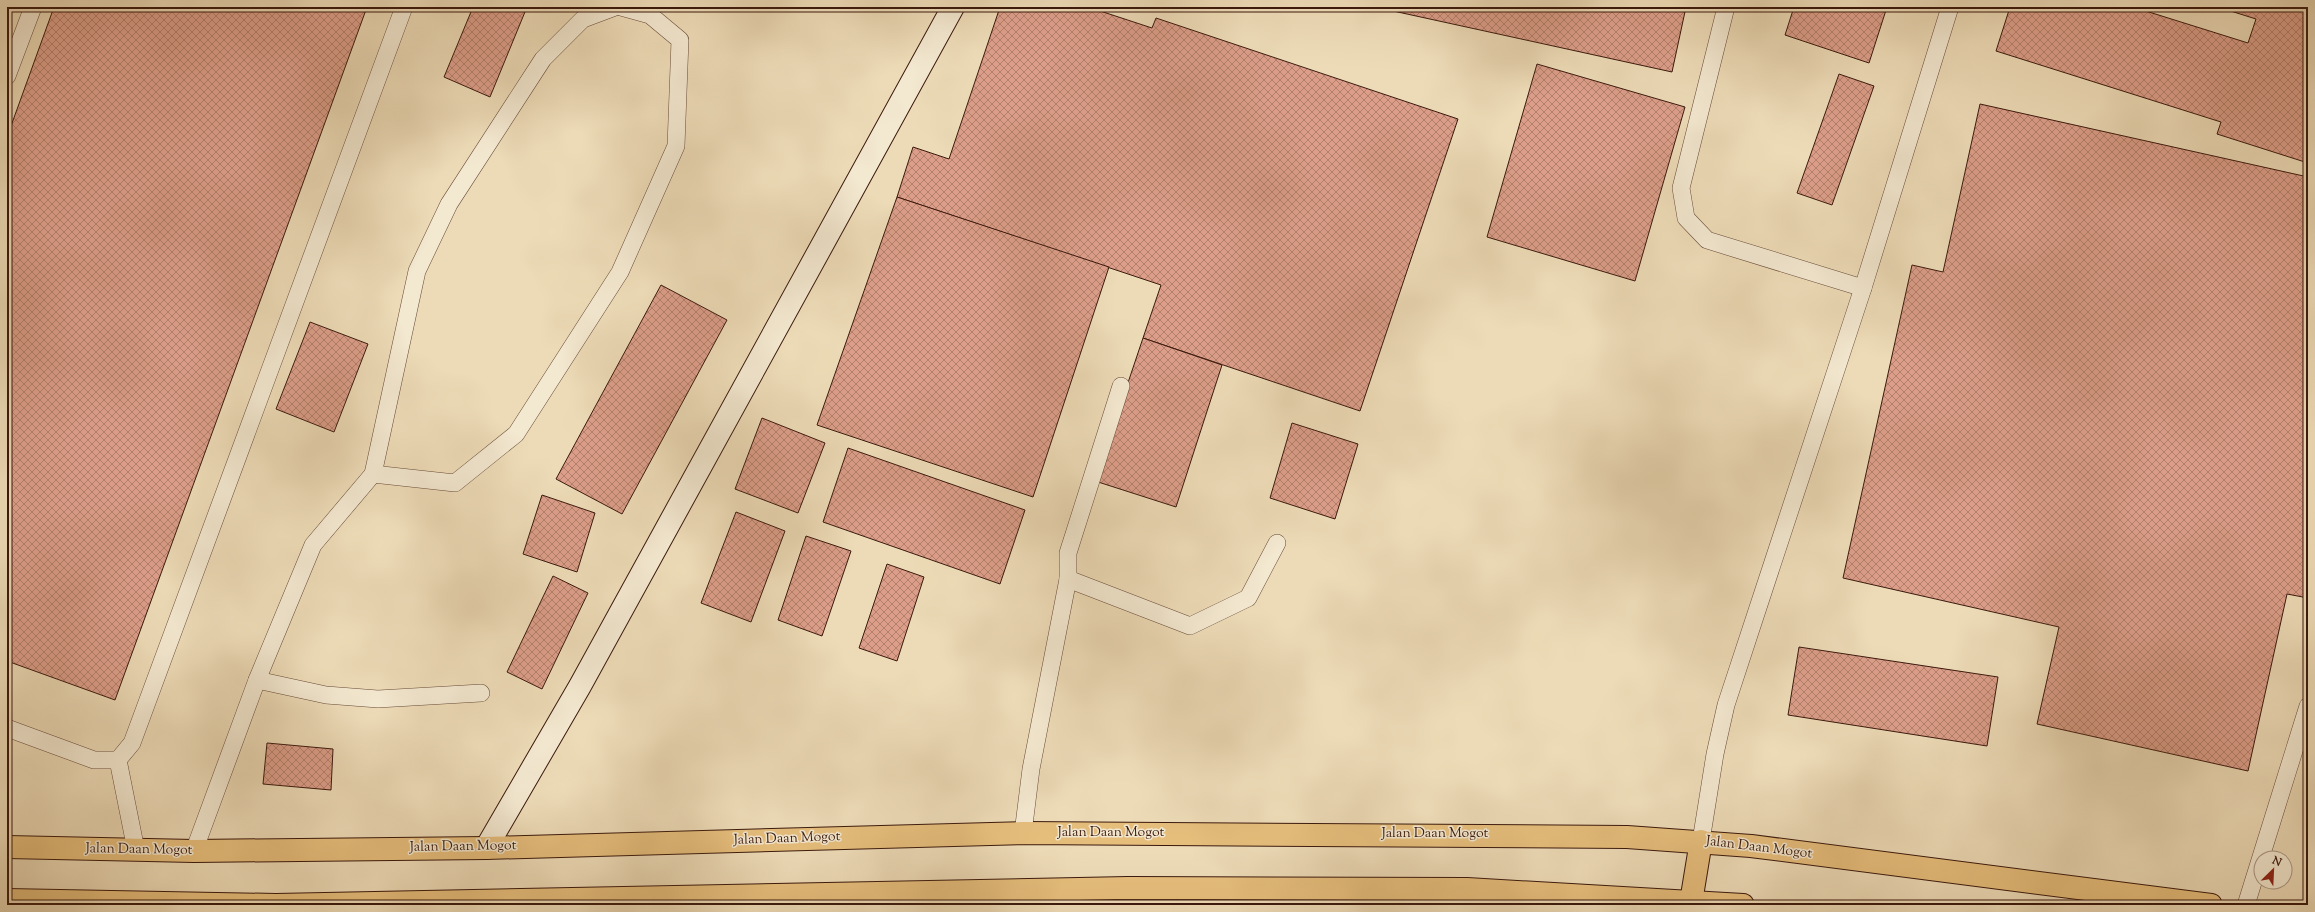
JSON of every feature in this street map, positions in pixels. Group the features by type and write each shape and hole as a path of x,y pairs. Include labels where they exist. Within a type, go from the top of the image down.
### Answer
{"highway":[{"name":"Jalan Daan Mogot","path":"7,847 194,851 486,848 1022,833 1467,834 1627,837 1701,841 2211,905"},
{"path":"1692,902 1701,841"},
{"path":"7,900 276,905 978,897 1467,889 1744,905"}],"street":[{"path":"486,848 580,686 953,7"}],"lane":[{"path":"7,76 33,7"},
{"path":"118,760 132,743 404,7"},
{"path":"194,851 257,680 313,546 373,474 417,271 449,204 543,59 584,19 615,7"},
{"path":"373,474 455,483 516,434 620,272 676,146 680,40 650,15 621,7"},
{"path":"1726,7 1681,188 1686,218 1707,240 1862,288"},
{"path":"1701,841 1715,754 1726,705 1862,288 1950,7"},
{"path":"1022,833 1031,769 1068,579 1068,553 1121,386"},
{"path":"1068,579 1190,626 1248,598 1277,543"},
{"path":"257,680 326,695 378,699 481,693"},
{"path":"2246,905 2308,706"},
{"path":"7,728 94,760 118,760"},
{"path":"118,760 136,850"}],"building":[{"path":"54,7 367,7 115,700 7,661 7,137"},
{"path":"473,7 527,7 490,97 444,77"},
{"path":"1000,7 1088,7 1152,28 1156,18 1458,119 1360,411 1143,338 1161,285 897,197 913,147 949,159"},
{"path":"1375,7 1686,7 1672,72"},
{"path":"1794,7 1887,7 1869,63 1785,35"},
{"path":"2010,7 2133,7 2248,43 2256,19 2218,7 2308,7 2308,163 2217,134 2221,122 1996,51"},
{"path":"1537,64 1685,107 1635,281 1487,237"},
{"path":"1839,74 1874,86 1832,205 1797,193"},
{"path":"1980,104 2308,177 2308,598 2287,594 2248,771 2037,724 2059,627 1843,578 1912,265 1943,272"},
{"path":"897,197 1109,267 1033,497 817,425"},
{"path":"661,285 727,320 622,514 556,479"},
{"path":"310,322 368,344 334,432 276,409"},
{"path":"1143,338 1222,365 1176,507 1095,481"},
{"path":"762,418 825,443 798,513 735,489"},
{"path":"1292,423 1358,444 1335,519 1270,498"},
{"path":"848,448 1025,510 1000,584 823,522"},
{"path":"542,495 595,513 577,572 523,554"},
{"path":"736,512 785,531 751,622 701,603"},
{"path":"806,536 851,551 822,636 778,620"},
{"path":"887,564 924,577 897,661 859,648"},
{"path":"553,576 588,593 542,689 507,672"},
{"path":"1799,647 1998,677 1987,746 1788,715"},
{"path":"267,743 333,749 331,790 263,784"}]}
